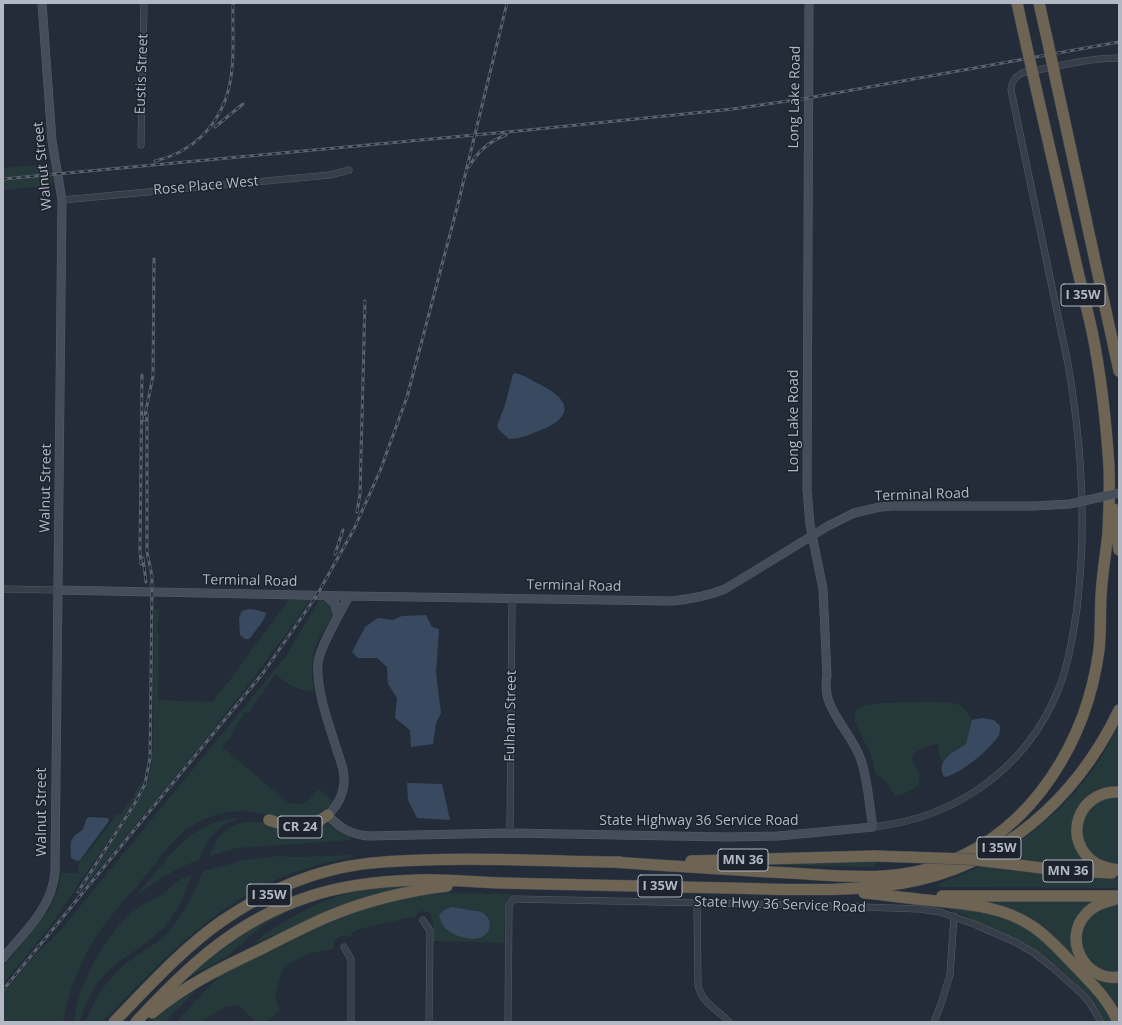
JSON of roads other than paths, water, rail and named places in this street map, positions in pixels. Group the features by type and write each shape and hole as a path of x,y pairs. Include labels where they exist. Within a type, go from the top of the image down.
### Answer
{"highway":[{"name":"I 35W","path":"114,1022 187,950 222,921 263,897 302,879 323,872 389,861 464,858 613,862 755,872 864,877 889,876 919,871 948,863 996,836 1023,813 1033,802 1052,778 1072,741 1088,700 1099,647 1101,596 1108,530 1109,475 1103,407 1092,331 1017,5"},
{"name":"I 35W","path":"1040,5 1119,371"},
{"path":"1109,475 1119,550"},
{"name":"I 35W","path":"136,1022 159,997 211,949 249,924 285,906 337,889 380,882 419,880 821,890 884,886 922,880 958,868 992,852 1038,819 1063,794 1096,752 1119,710"},
{"path":"1119,792 1104,793 1089,802 1080,815 1077,832 1080,846 1090,858 1102,866 1119,872"},
{"name":"CR 24","path":"269,820 285,826 301,827 316,823 328,815"},
{"name":"MN 36","path":"613,862 874,856 960,859 1058,870 1119,872"},
{"path":"140,1022 188,986 260,949 326,918 369,902 406,893 436,888 499,883"},
{"name":"MN 36","path":"821,890 881,894 1119,897"},
{"path":"881,894 984,907 1009,914 1020,919 1042,933 1103,995 1118,1022"},
{"path":"1119,897 1095,907 1085,914 1078,926 1076,939 1080,955 1090,969 1100,976 1113,978 1119,977"}],"street":[{"name":"Walnut Street","path":"3,958 41,912 51,893 54,882 62,200 52,141 42,3"},
{"name":"Eustis Street","path":"141,145 144,3"},
{"name":"Long Lake Road","path":"809,3 807,489 812,536 823,589 827,676 825,685 827,696 837,718 850,737 861,760 866,779 873,827"},
{"name":"State Highway 36 Service Road","path":"328,815 342,828 361,835 510,833 735,837 778,836 873,827 904,822 940,810 969,795 995,777 1018,754 1038,729 1054,701 1066,669 1075,621 1081,568 1083,515 1079,442 1074,396 1010,90 1013,80 1020,73 1069,63 1119,58"},
{"name":"Rose Place West","path":"62,200 330,175 349,170"},
{"name":"Terminal Road","path":"3,589 326,596 672,601 700,597 717,592 738,582 840,519 854,513 880,507 893,506 1034,506 1070,504 1119,493"},
{"path":"326,596 335,604 338,617"},
{"name":"CR 24","path":"328,815 333,810 341,796 344,788 344,773 326,715 319,680 318,662 327,639 349,596"},
{"name":"Fulham Street","path":"510,833 512,598"},
{"name":"State Hwy 36 Service Road","path":"508,1022 508,909 510,902 516,899 920,909 954,916 1015,942 1034,953 1082,994 1102,1022"},
{"path":"697,903 699,992 704,1000 729,1022"},
{"path":"934,1022 950,975 954,916"},
{"path":"423,920 430,931 429,1022"},
{"path":"344,947 351,959 350,1022"}],"water":[{"path":"515,373 541,385 560,398 564,405 564,411 562,417 547,427 522,437 509,439 499,430 497,426 505,405 513,374"},
{"path":"249,609 266,613 262,622 251,637 249,639 245,639 240,635 239,618 242,611"},
{"path":"426,615 432,627 439,629 436,673 441,713 436,723 433,744 411,747 410,730 395,718 397,698 388,684 387,667 377,658 358,658 352,652 365,627 378,618 393,620 402,616"},
{"path":"983,718 994,720 1000,726 999,735 982,754 966,767 958,772 944,777 942,766 944,761 951,753 966,744 972,720"},
{"path":"407,783 442,784 450,820 417,818 408,800"},
{"path":"89,817 108,818 109,821 80,860 77,861 71,858 71,842 75,835 82,830 86,819"},
{"path":"452,907 482,912 486,915 490,922 487,933 474,939 464,938 448,931 442,924 439,915 444,910"}],"railway":[{"path":"3,990 263,673 317,595 354,529 380,471 407,397 458,204 507,3"},
{"path":"155,161 180,152 201,137 214,122 222,107 228,91 233,58 233,5"},
{"path":"3,179 528,130 733,109 808,98 1119,42"},
{"path":"215,127 243,104"},
{"path":"469,167 484,148 495,140 506,135"},
{"path":"144,420 153,376 154,259"},
{"path":"357,512 360,494 365,301"},
{"path":"141,564 142,375"},
{"path":"78,892 135,803 145,784 150,758 152,576 147,552 147,414"},
{"path":"335,554 343,530"},
{"path":"143,558 146,582"}]}
